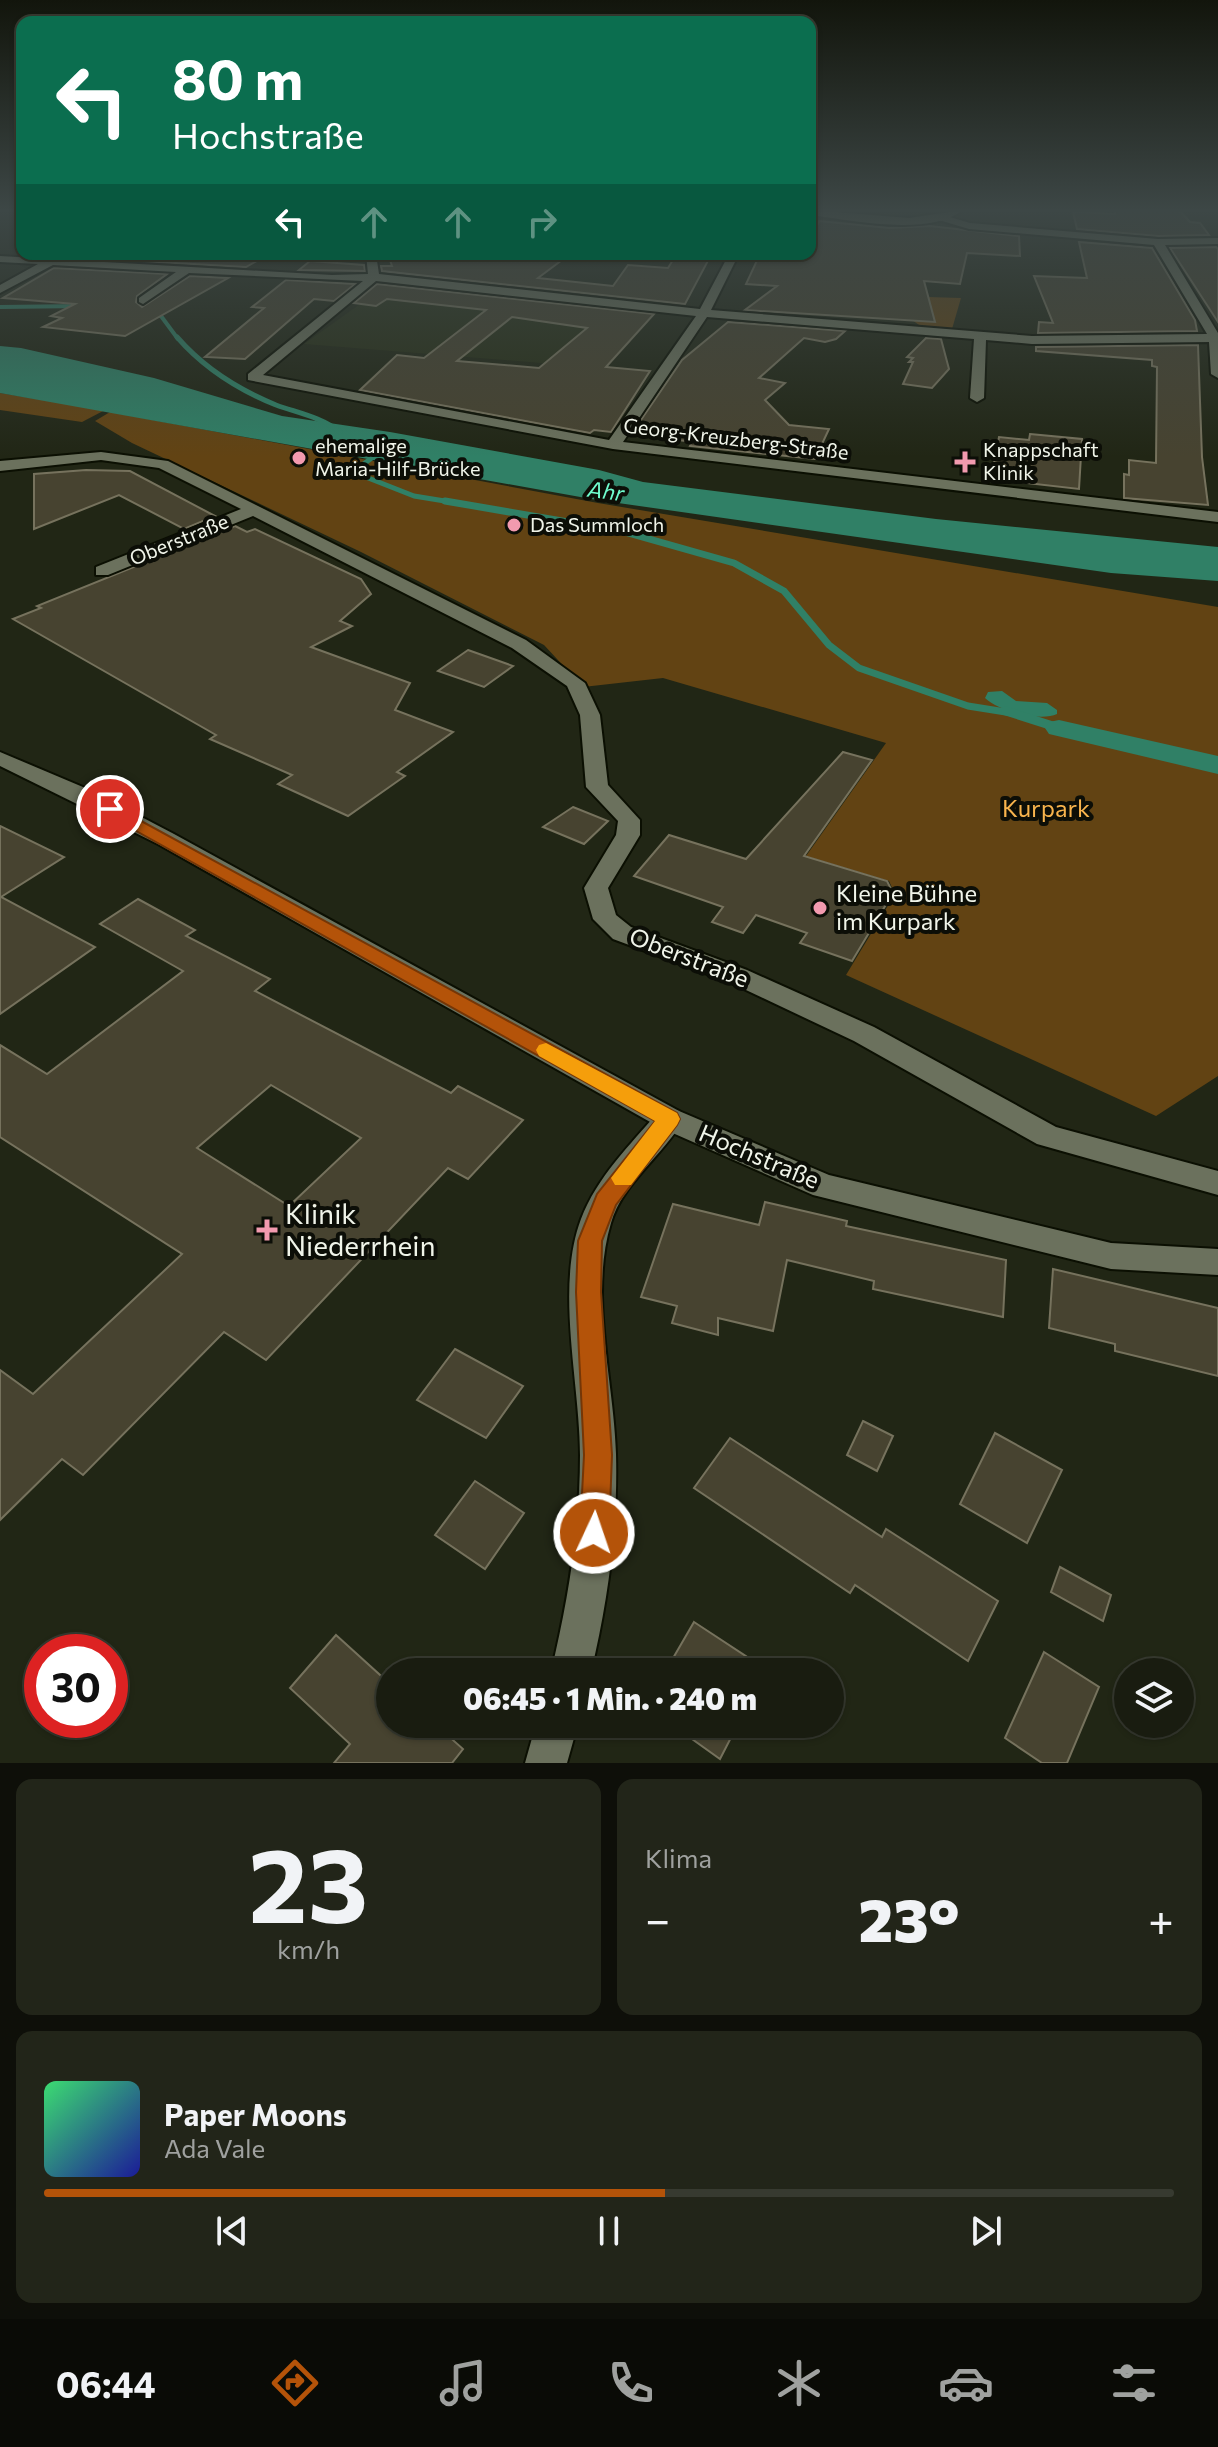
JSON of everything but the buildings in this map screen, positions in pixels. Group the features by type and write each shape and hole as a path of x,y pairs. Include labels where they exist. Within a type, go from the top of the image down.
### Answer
{"street":[{"path":"143,300 154,292"},
{"name":"Georg-Kreuzberg-Straße","path":"356,292 253,377 613,445 1218,517"},
{"path":"514,292 704,313 1032,340 1216,338"},
{"path":"613,445 704,313 715,292"},
{"path":"1188,292 1216,338 1218,374"},
{"path":"977,398 980,336"},
{"name":"Oberstraße","path":"0,466 101,456 136,458 163,464 519,644 575,683 590,715 597,787 629,820 628,835 596,888 598,905 605,919 622,933 738,976 864,1034 1047,1136 1218,1183"},
{"name":"Oberstraße","path":"102,571 256,509"},
{"name":"Hochstraße","path":"0,758 82,795 166,839 669,1119 824,1186 1111,1256 1218,1262"},
{"path":"574,1658 592,1561 598,1455 588,1292 590,1241 606,1200 669,1119"},
{"path":"546,1763 553,1738"}],"shaded area":[{"path":"376,292 409,292 649,320 607,364 541,363 304,344"}],"green space":[{"path":"928,297 961,298 952,329 922,327 912,320"},
{"path":"0,393 105,410 82,422 0,410"},
{"name":"Kurpark","path":"110,412 598,503 1218,607 1218,1076 1156,1116 846,975 895,894 889,881 806,856 886,743 663,678 583,687 544,645 361,552 132,443 95,421"}],"water":[{"name":"Ahr","path":"0,346 154,378 282,416 599,470 643,482 936,519 1218,547 1218,581 1111,573 597,500 0,393"},
{"path":"1002,691 1016,701 1047,703 1057,710 1057,714 1040,717 1020,714 985,698 988,692"}],"waterway":[{"path":"0,307 84,306"},
{"path":"151,314 161,316 178,339"},
{"path":"177,337 210,368 235,385 276,405 317,419 340,432"},
{"path":"381,451 353,472 414,496 451,502"},
{"path":"445,501 451,502"},
{"path":"451,502 457,503"},
{"path":"451,502 621,531 734,563 784,591 829,645 859,668 968,706 1012,713"},
{"path":"1006,711 1059,728"},
{"path":"1059,728 1218,765"}],"slow traffic":[{"path":"546,1050 669,1119 623,1178"}],"place":[{"name":"ehemalige Maria-Hilf-Brücke","path":"299,458"},
{"name":"Knappschaft Klinik","path":"965,462"},
{"name":"Das Summloch","path":"514,525"},
{"name":"Kleine Bühne im Kurpark","path":"820,908"},
{"name":"Klinik Niederrhein","path":"267,1230"}],"route":[{"path":"110,809 669,1119 606,1200 590,1241 588,1292 598,1455 594,1533"}]}
